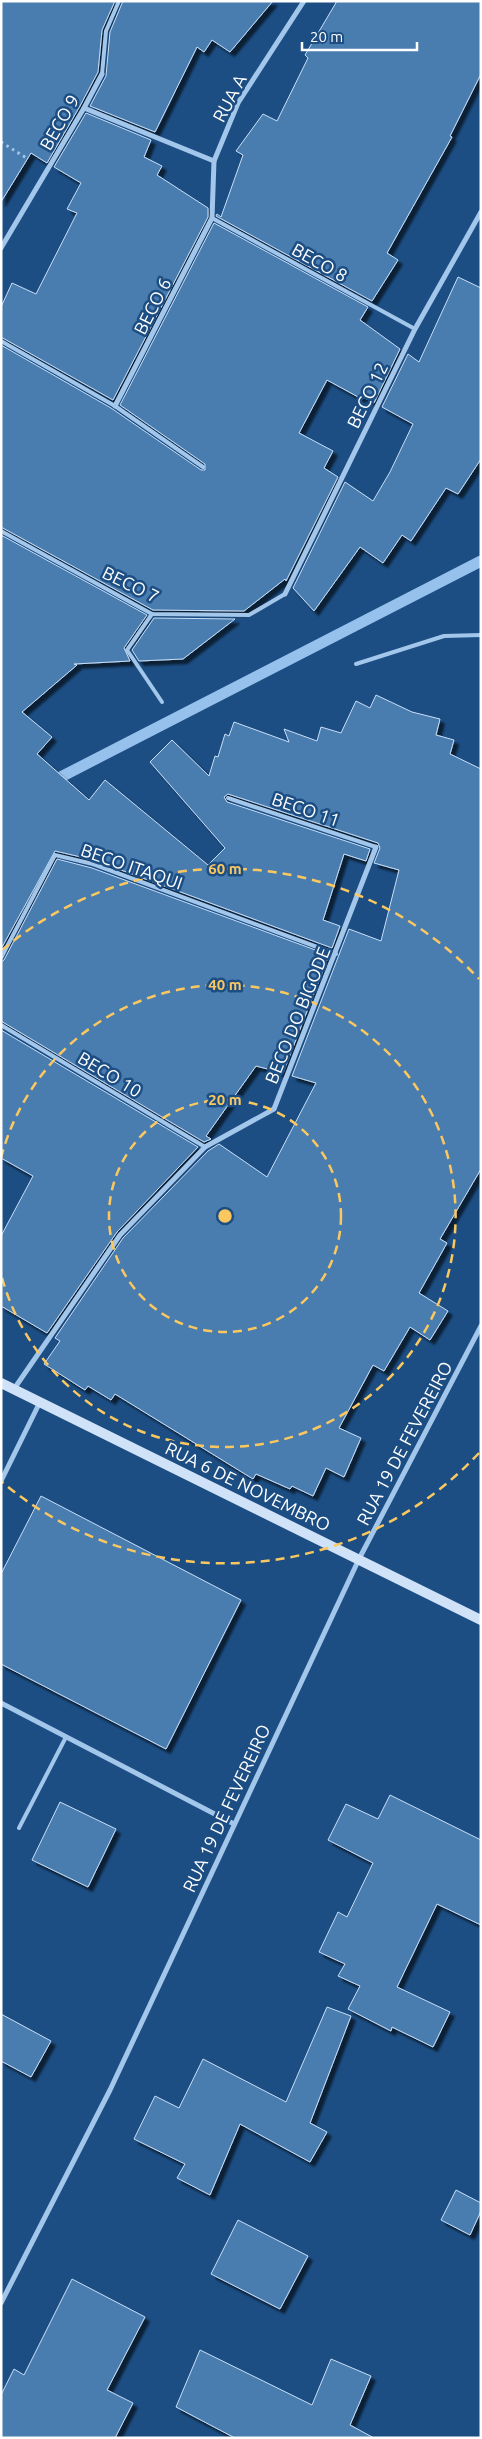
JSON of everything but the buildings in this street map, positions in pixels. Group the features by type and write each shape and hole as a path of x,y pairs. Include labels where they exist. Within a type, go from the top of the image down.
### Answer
{"street":[{"name":"RUA A","path":"212,218 214,162 238,103 304,1"},
{"name":"BECO 9","path":"1,248 84,108 102,74"},
{"path":"84,108 214,162"},
{"name":"BECO 12","path":"285,594 415,329 481,212"},
{"name":"BECO 6","path":"116,406 212,218"},
{"name":"BECO DO BIGODE","path":"14,1389 120,1235 205,1147 274,1109 336,954 376,847"},
{"name":"RUA 19 DE FEVEREIRO","path":"2,2301 110,2090 359,1559 481,1326"},
{"name":"RUA 6 DE NOVEMBRO","path":"1,1383 481,1620"},
{"path":"1,1481 40,1402"},
{"path":"1,1703 234,1824"}],"lane":[{"name":"BECO 9","path":"102,74 106,31 119,1"},
{"name":"BECO 8","path":"212,218 415,329"},
{"path":"1,342 116,406 203,467"},
{"name":"BECO 7","path":"1,531 152,614 249,615 285,594"},
{"path":"152,614 127,650 162,702"},
{"path":"356,664 444,636 481,635"},
{"name":"BECO 11","path":"228,798 376,847"},
{"name":"BECO ITAQUI","path":"1,958 55,855 93,864 336,954"},
{"name":"BECO 10","path":"1,1025 205,1147"},
{"path":"19,1828 66,1737"}],"path":[{"path":"1,142 47,171"}],"waterway":[{"path":"49,783 481,561"}]}
